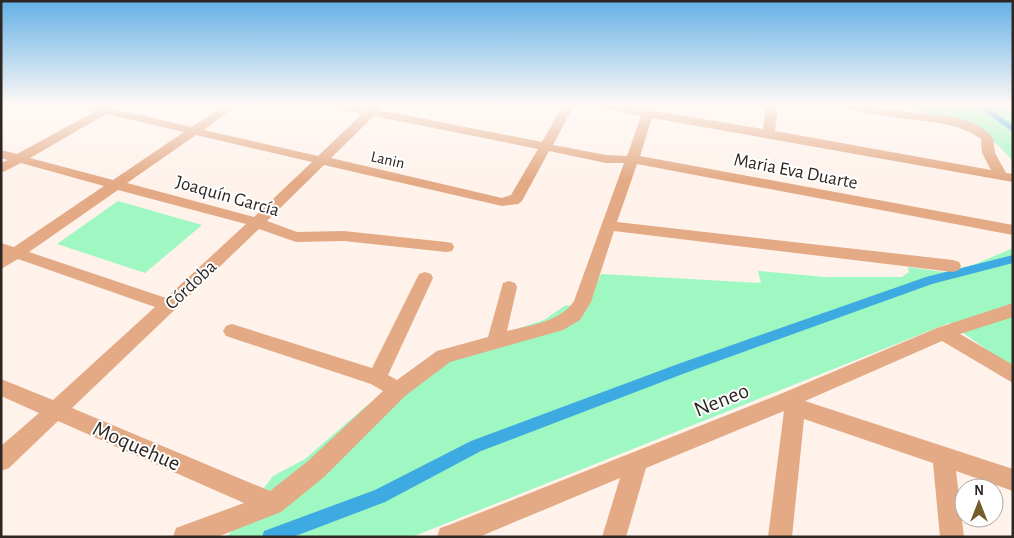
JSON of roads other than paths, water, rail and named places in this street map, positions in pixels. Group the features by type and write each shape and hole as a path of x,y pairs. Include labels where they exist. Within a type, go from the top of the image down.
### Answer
{"street":[{"path":"1,169 69,130"},
{"name":"Lanin","path":"186,130 502,202 513,201 517,198 545,148"},
{"path":"1,263 9,250 117,184 196,130"},
{"name":"Córdoba","path":"1,461 236,243 255,222 352,130"},
{"name":"Maria Eva Duarte","path":"467,130 545,148 606,159 633,160 1013,230"},
{"path":"545,148 555,130"},
{"path":"185,537 273,504 316,469 398,390 444,356 556,325 574,315 582,302 643,130"},
{"path":"750,130 1007,177"},
{"path":"977,130 987,138 986,144 989,154 1007,177"},
{"name":"Joaquín García","path":"1,154 255,222 296,237 344,236 446,247"},
{"path":"610,226 953,266"},
{"path":"9,250 168,305"},
{"path":"377,378 425,278"},
{"path":"496,341 509,287"},
{"name":"Neneo","path":"449,537 637,460 790,404 943,333 1013,310"},
{"path":"232,331 377,378 398,390"},
{"path":"943,333 1013,376"},
{"name":"Moquehue","path":"1,387 56,409 273,504"},
{"path":"780,537 790,404 1013,480"},
{"path":"943,457 952,537"},
{"path":"614,537 637,460"}],"waterway":[{"path":"270,537 379,496 476,446 683,368 930,280 1013,259"}]}
